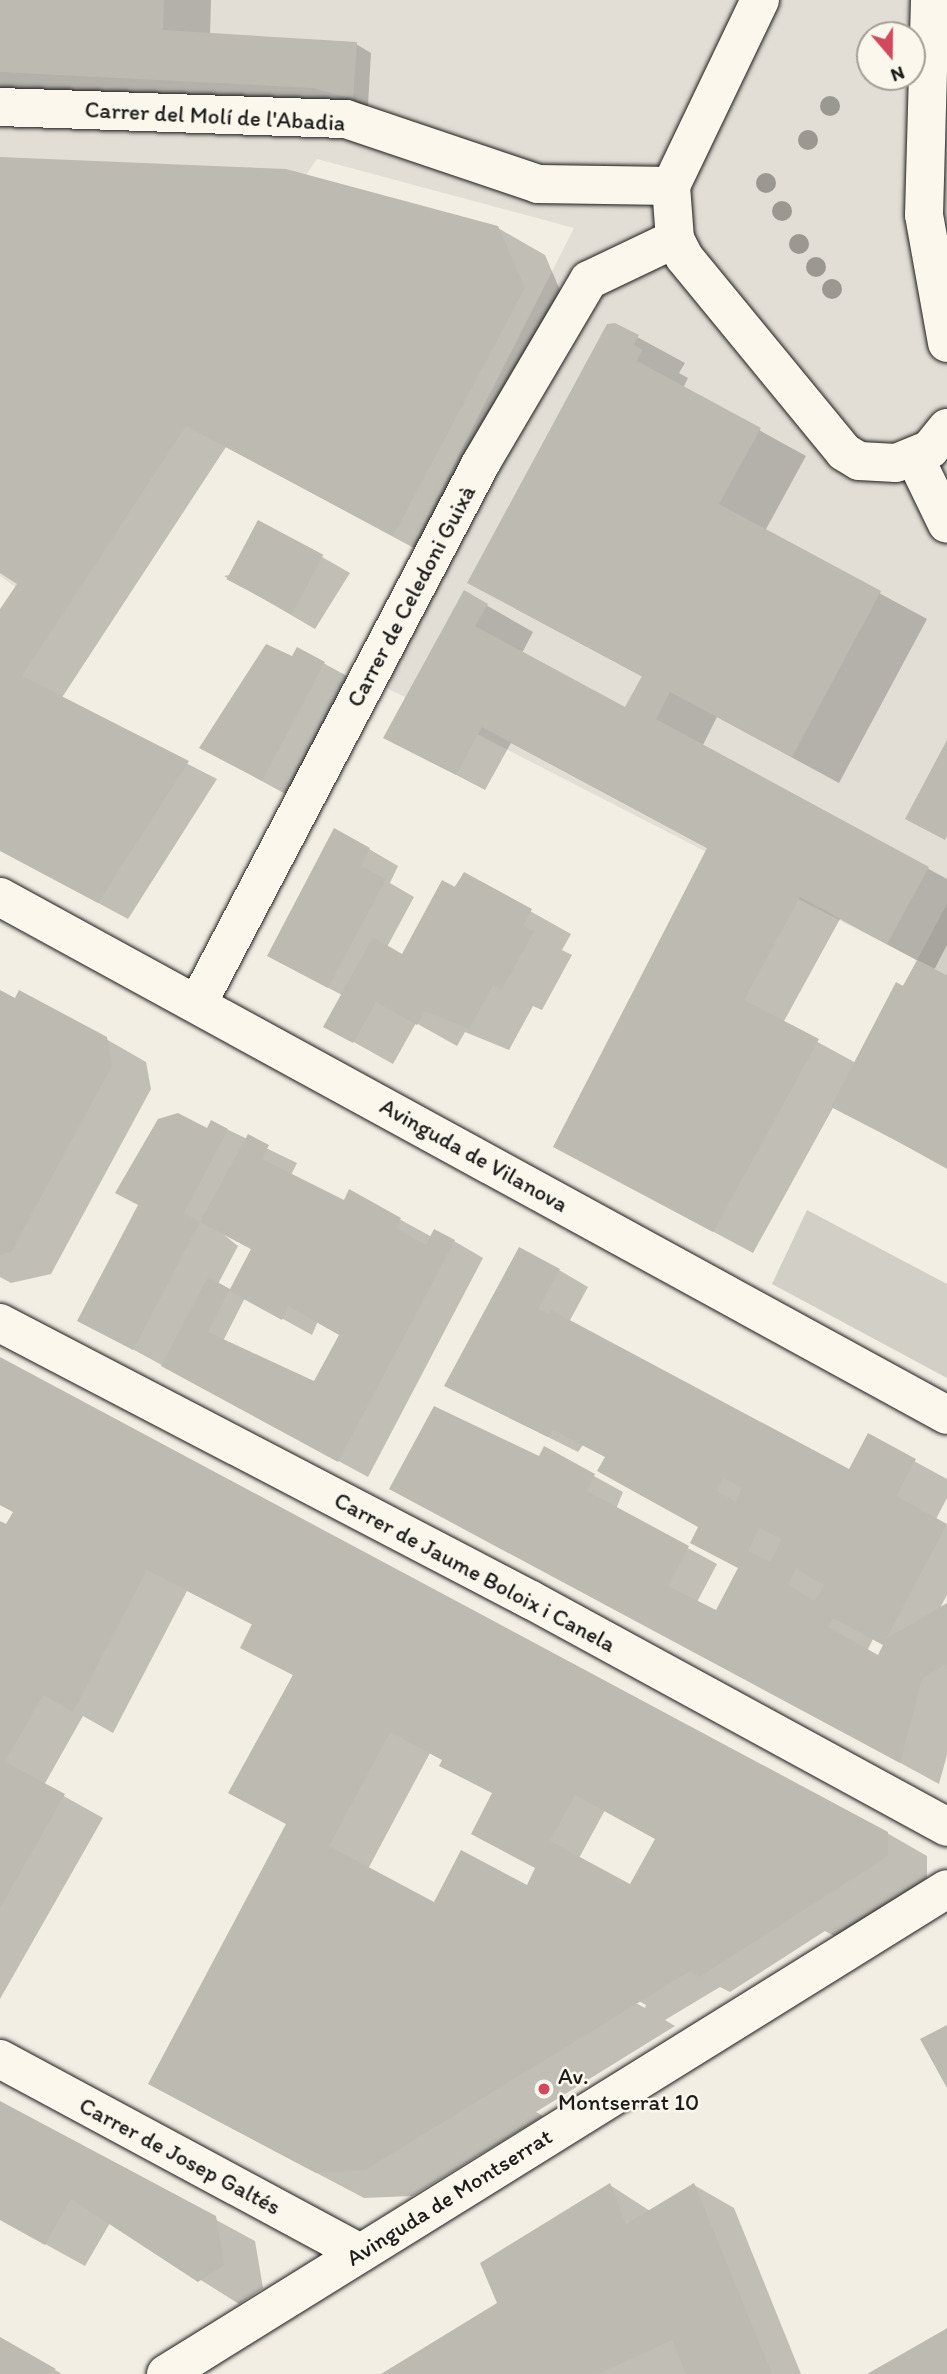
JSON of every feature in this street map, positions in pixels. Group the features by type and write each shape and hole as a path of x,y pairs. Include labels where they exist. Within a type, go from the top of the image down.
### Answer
{"street":[{"path":"760,0 671,186 675,239 684,257 844,452 877,464 915,458 930,449 947,428"},
{"path":"930,0 924,215 947,343"},
{"name":"Carrer del Molí de l'Abadia","path":"0,107 346,119 538,184 671,186"},
{"name":"Carrer de Celedoni Guixà","path":"198,1003 481,463 589,280 675,239"},
{"path":"915,458 947,524"},
{"name":"Avinguda de Vilanova","path":"0,897 947,1415"},
{"name":"Carrer de Jaume Boloix i Canela","path":"0,1323 531,1600 947,1827"},
{"name":"Avinguda de Montserrat","path":"166,2374 947,1889"},
{"name":"Carrer de Josep Galtés","path":"0,2059 359,2252"}],"shaded area":[{"path":"0,0 947,0 947,915 917,960 350,669 574,228 317,159 17,588 0,576"},
{"path":"947,904 947,975 917,960"},
{"path":"807,1210 947,1284 947,1378 772,1284"}],"building":[{"path":"0,0 164,0 163,30 357,42 353,99 313,88 0,72"},
{"path":"0,157 286,169 498,226 525,288 393,536 186,426 22,676 189,761 98,903 0,851 0,609 17,584 0,573"},
{"path":"615,323 639,335 634,345 642,350 637,361 761,428 719,504 881,591 792,757 670,692 656,719 929,867 887,944 800,897 744,1000 819,1039 713,1232 553,1147 707,848 482,727 456,775 383,738 464,590 488,604 475,626 625,707 642,676 467,583 607,324"},
{"path":"258,520 323,555 292,614 227,579"},
{"path":"266,644 292,656 297,647 325,662 262,781 199,748"},
{"path":"947,740 947,836 945,840 905,819"},
{"path":"334,828 370,848 361,866 386,879 328,988 267,956"},
{"path":"464,872 532,909 523,926 534,931 502,989 493,985 469,1029 425,1011 417,1025 376,1002 353,1043 323,1027 373,937 402,954 442,880 455,887"},
{"path":"917,960 947,975 947,1167 831,1107 896,982 903,986"},
{"path":"0,990 15,998 19,990 107,1037 112,1066 11,1252 0,1255"},
{"path":"178,1113 207,1128 211,1120 228,1129 184,1213 200,1222 133,1350 77,1321 138,1205 115,1193 158,1119"},
{"path":"248,1134 269,1145 262,1159 344,1200 349,1189 401,1218 396,1228 426,1245 434,1229 455,1240 338,1462 161,1366 208,1277 230,1289 251,1249 200,1222","holes":["229,1291 282,1320 288,1306 339,1335 314,1381 208,1332"]},
{"path":"519,1247 560,1269 538,1309 549,1314 551,1310 849,1469 868,1433 916,1459 896,1496 947,1524 886,1639 947,1603 947,1670 944,1665 922,1679 900,1763 389,1489 434,1406 539,1456 544,1446 595,1474 587,1491 689,1546 668,1586 716,1610 738,1568 690,1543 698,1527 597,1471 605,1457 553,1430 548,1437 444,1386","holes":["723,1478 742,1488 736,1502 717,1491","759,1528 782,1539 770,1562 748,1551","796,1569 824,1585 815,1601 788,1585","833,1618 883,1645 878,1655 828,1627"]},
{"path":"0,1357 888,1832 888,1856 699,1977 690,1971 365,2170 316,2173 148,2084 286,1824 228,1793 293,1675 240,1648 252,1624 147,1570 73,1712 43,1695 5,1762 65,1794 0,1908 0,1521 6,1524 13,1512 0,1505","holes":["390,1732 442,1760 439,1766 492,1793 471,1834 535,1868 527,1885 461,1850 434,1902 329,1846","575,1795 655,1839 630,1884 550,1841"]},
{"path":"947,2025 947,2088 920,2039"},
{"path":"0,2101 216,2216 224,2265 198,2282 71,2199 45,2245 0,2220"},
{"path":"610,2183 626,2224 694,2183 772,2374 686,2374 672,2340 598,2374 381,2374 497,2303 480,2263"},
{"path":"947,2328 947,2374 867,2374 944,2330"},
{"path":"0,2337 56,2369 47,2374 0,2374"}],"place":[{"name":"Av. Montserrat 10","path":"544,2089"}]}
